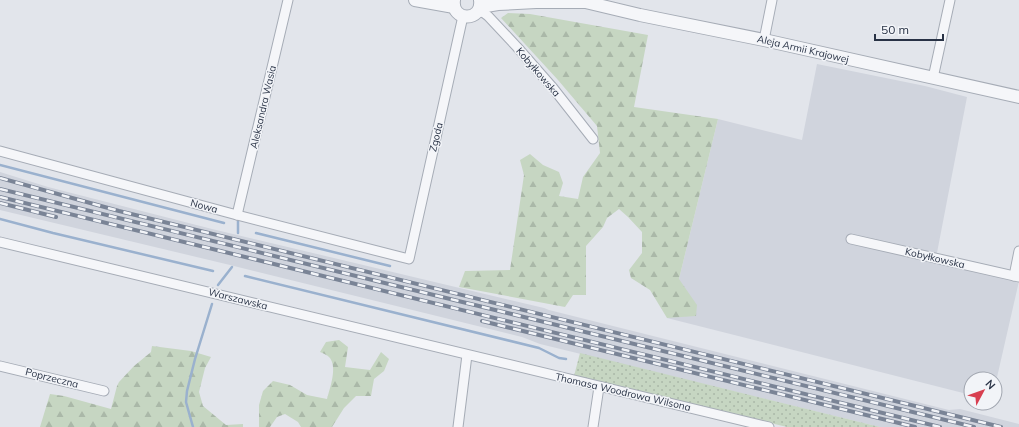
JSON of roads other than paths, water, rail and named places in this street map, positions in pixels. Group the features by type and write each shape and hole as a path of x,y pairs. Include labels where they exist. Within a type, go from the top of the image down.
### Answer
{"street":[{"name":"Aleksandra Wasia","path":"237,215 288,0"},
{"path":"415,0 454,4 459,14 463,16"},
{"path":"764,40 772,0"},
{"path":"933,78 950,0"},
{"name":"Aleja Armii Krajowej","path":"463,16 471,16 479,6 536,2 581,1 1019,97"},
{"name":"Kobyłkowska","path":"479,6 553,88 593,139"},
{"name":"Zgoda","path":"409,258 463,16"},
{"name":"Nowa","path":"0,151 237,215 409,258"},
{"name":"Kobyłkowska","path":"851,239 1016,276"},
{"name":"Warszawska","path":"0,242 476,357"},
{"path":"1016,276 1019,251"},
{"path":"458,427 467,355"},
{"name":"Thomasa Woodrowa Wilsona","path":"476,357 769,427"},
{"name":"Poprzeczna","path":"0,366 104,391"},
{"path":"593,427 599,387"}],"waterway":[{"path":"0,165 224,223"},
{"path":"0,219 213,271"},
{"path":"238,220 238,233"},
{"path":"256,233 390,266"},
{"path":"218,285 232,267"},
{"path":"245,276 539,348 559,358 566,359"},
{"path":"193,427 186,402 187,391 212,304"}],"railway":[{"path":"0,178 119,211 1001,427"},
{"path":"0,189 974,427"},
{"path":"0,197 940,427"},
{"path":"0,203 56,217"},
{"path":"482,321 915,427"}]}
